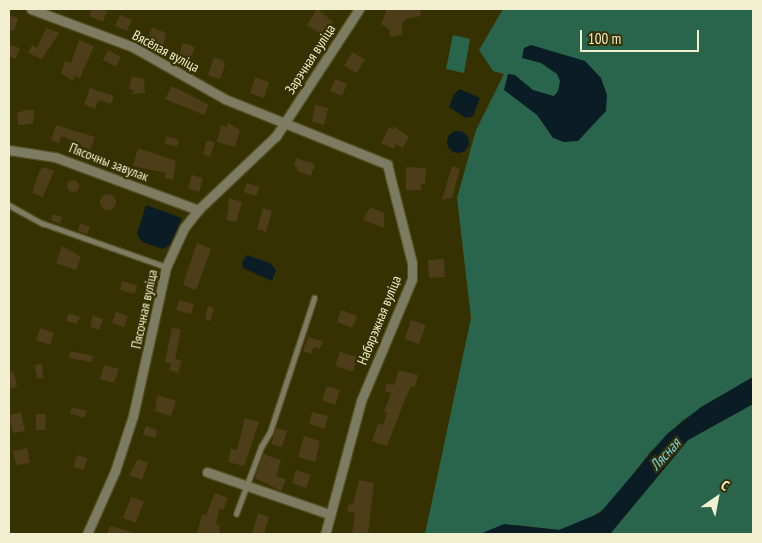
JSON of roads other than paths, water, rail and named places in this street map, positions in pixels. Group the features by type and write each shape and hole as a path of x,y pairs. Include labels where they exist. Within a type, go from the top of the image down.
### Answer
{"street":[{"name":"Вясёлая вуліца","path":"31,9 133,47 225,98 284,124"},
{"name":"Зарэчная вуліца","path":"284,124 359,9"},
{"name":"Пясочная вуліца","path":"87,534 115,471 133,416 166,268 188,221 276,136 284,124"},
{"name":"Набярэжная вуліца","path":"284,124 387,164 412,263 412,279 361,401 329,514 326,534"},
{"name":"Пясочны завулак","path":"9,150 55,157 198,210"},
{"path":"207,472 329,514"}],"lane":[{"path":"9,205 42,223 166,268"},
{"path":"236,514 261,447 270,432 314,298"}],"water":[{"path":"531,45 585,61 601,78 607,95 606,111 578,141 564,142 553,138 537,115 504,90 508,74 515,75 533,90 554,96 558,91 560,81 557,74 541,63 522,58 524,48"},
{"path":"460,89 480,98 473,116 466,118 449,107 454,94"},
{"path":"458,131 466,134 469,142 466,150 458,153 450,150 447,142 450,134"},
{"path":"146,205 182,218 170,245 163,249 142,242 137,234"},
{"path":"247,255 270,263 276,270 272,281 243,268 242,262"},
{"name":"Лясная","path":"753,377 753,404 688,440 610,534 480,534 504,524 559,530 600,513 667,434 701,407"}]}
